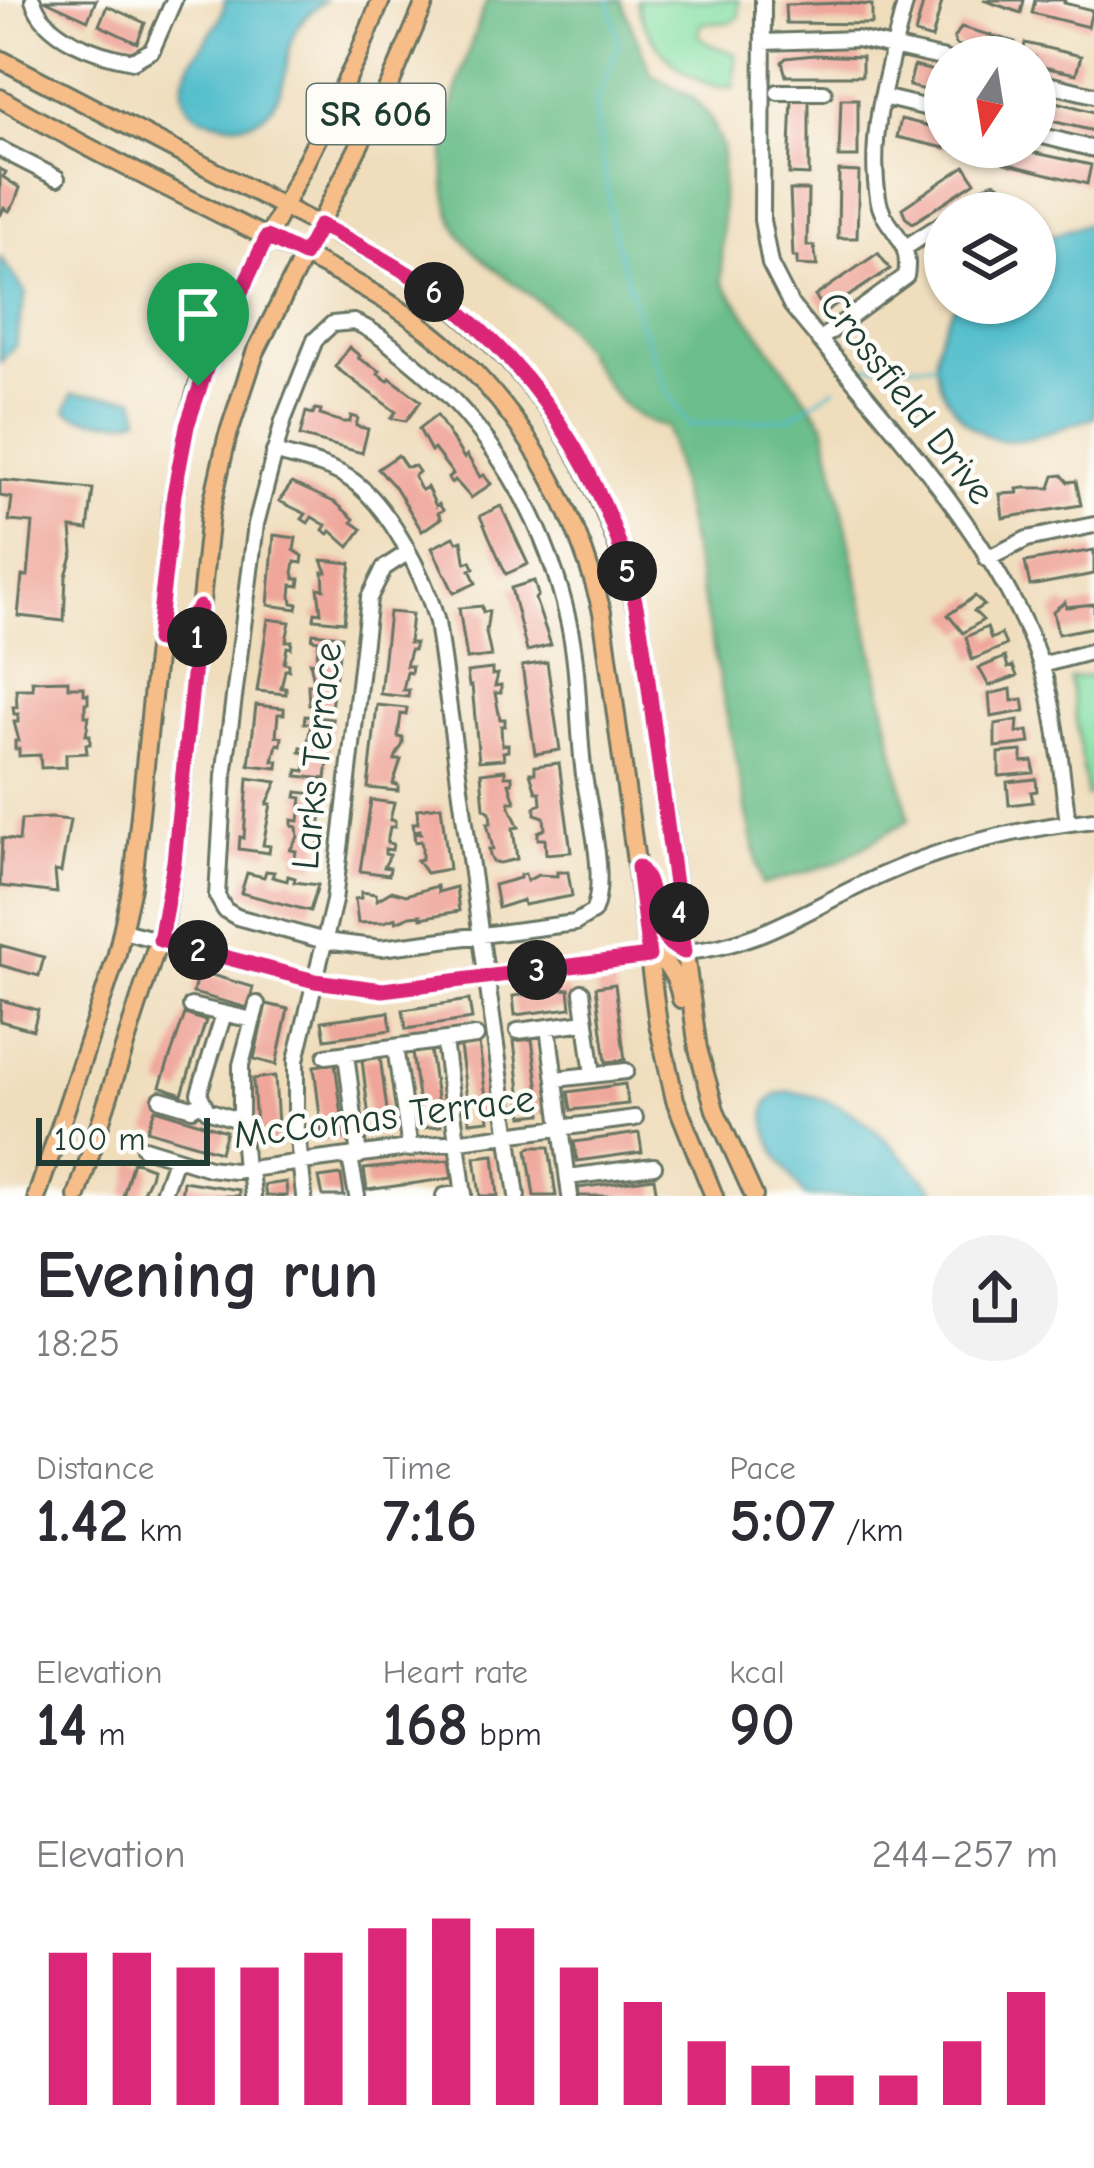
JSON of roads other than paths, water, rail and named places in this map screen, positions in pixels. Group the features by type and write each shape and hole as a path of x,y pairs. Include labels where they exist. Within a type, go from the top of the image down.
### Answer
{"main road":[{"name":"SR 606","path":"37,1196 123,931 134,883 157,640 187,426 210,357 382,0"},
{"name":"SR 606","path":"77,1196 160,940 174,862 210,514 227,438 255,353 392,80 426,0"},
{"path":"0,59 395,265 475,325 544,401 588,471 620,548 641,630 698,1048 715,1110 754,1196"},
{"path":"0,98 403,311 460,358 520,427 552,479 588,560 602,612 667,1070 686,1133 714,1196"},
{"path":"157,640 170,638 200,607"},
{"path":"638,867 648,880 656,926 673,948 684,952"},
{"path":"649,956 665,963 675,978 686,1036 698,1048"}],"street":[{"path":"33,0 41,20 57,33 133,62 152,50 174,0"},
{"name":"Crossfield Drive","path":"763,0 765,242 779,285 942,494 1018,610 1041,665 1052,709 1068,823"},
{"path":"819,340 905,276 906,247 878,204 878,119 906,0"},
{"path":"763,41 857,40 924,54"},
{"path":"1056,86 1094,95"},
{"path":"778,92 824,92"},
{"path":"882,97 924,107"},
{"path":"1056,139 1094,149"},
{"path":"0,149 57,178"},
{"path":"906,247 924,235"},
{"path":"354,322 413,362 461,408 500,456 551,558 568,620 580,691 581,755 598,897 593,912 575,923 481,935 381,948 325,941 231,914 221,905 214,884 256,524 294,389 320,332 332,325 354,322"},
{"path":"274,452 350,479 373,500 424,582 437,622 517,1196"},
{"path":"987,560 1027,539 1094,524"},
{"name":"Larks Terrace","path":"304,1196 295,1069 334,901 369,598 384,568 407,554"},
{"path":"1041,665 1094,651"},
{"path":"684,952 765,934 854,887 929,856 1016,832 1094,820"},
{"path":"123,931 315,981 396,990 649,956"},
{"path":"582,992 593,1075"},
{"path":"190,1006 224,1014 255,1012 242,1065 242,1121 254,1196"},
{"path":"224,1014 199,1093 207,1110 242,1121"},
{"path":"518,1031 586,1022"},
{"path":"548,1027 571,1196"},
{"path":"326,1056 476,1036"},
{"path":"444,1040 464,1195 444,1196"},
{"path":"395,1047 410,1149"},
{"path":"346,1054 357,1196"},
{"path":"556,1078 626,1071"},
{"path":"161,1099 192,1108 201,1103"},
{"name":"McComas Terrace","path":"144,1148 219,1170 247,1170 635,1118"},
{"path":"162,1196 175,1159"},
{"path":"568,1178 654,1166"}],"water":[{"path":"225,0 325,0 294,34 284,80 272,106 244,123 200,116 184,97 188,68 217,24"},
{"path":"1094,221 1094,418 1037,436 990,437 958,413 943,390 936,365 941,333 945,324 1056,324 1056,234"},
{"path":"0,257 26,293 15,346 0,362"},
{"path":"72,394 135,398 140,417 113,421 73,414 66,411"},
{"path":"790,1092 814,1096 855,1115 891,1144 940,1196 805,1196 766,1127 767,1103"}],"waterway":[{"path":"609,0 619,44 595,105 613,230 637,314 668,393 689,425 789,418 835,388"},
{"path":"867,366 936,364"}]}
